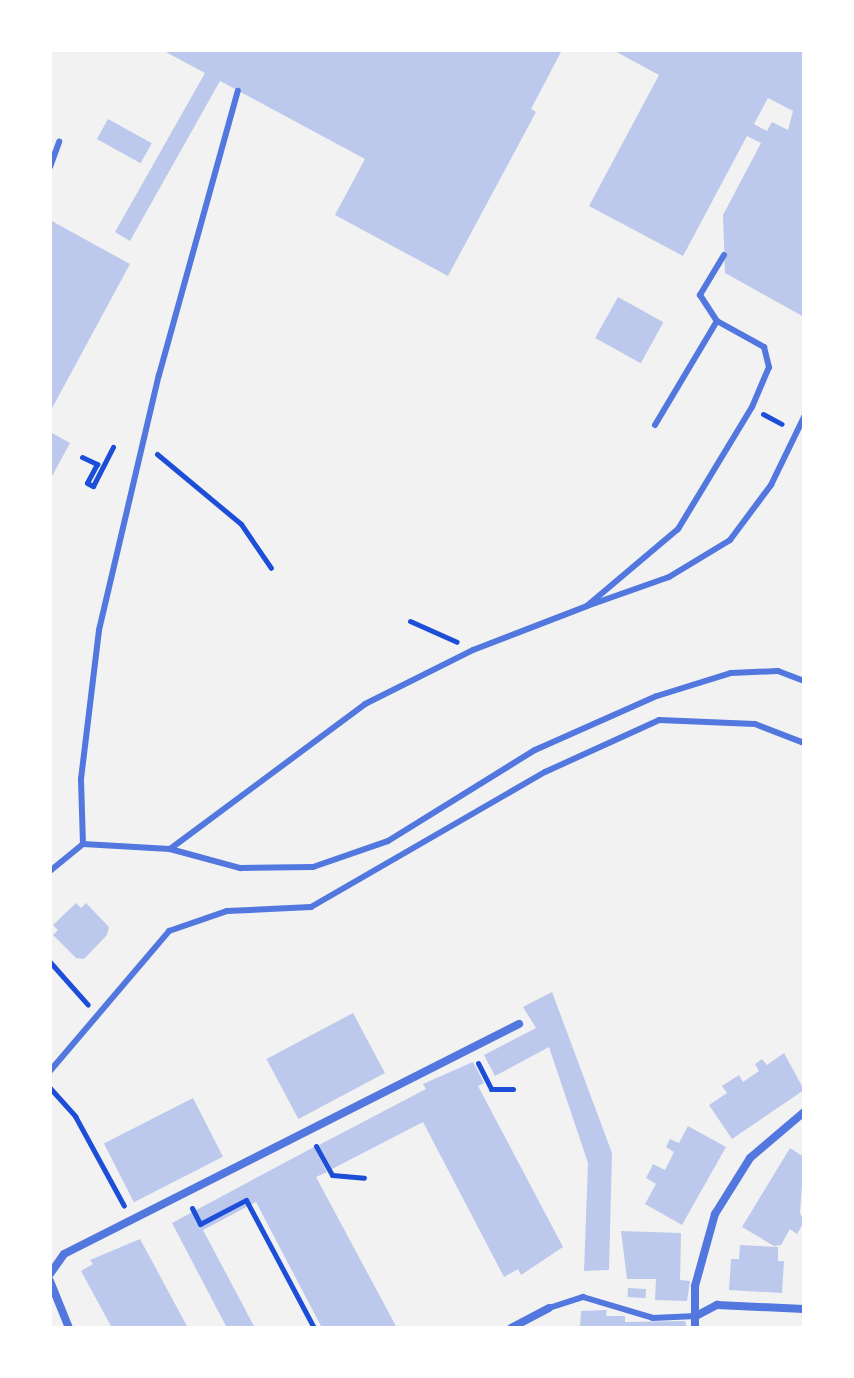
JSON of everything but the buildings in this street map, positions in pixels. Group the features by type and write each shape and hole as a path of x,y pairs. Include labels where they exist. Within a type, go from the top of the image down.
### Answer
{"street":[{"path":"50,1274 64,1254 519,1024"},
{"path":"695,1328 695,1286 715,1214 750,1158 800,1115 804,1127"},
{"path":"50,1281 69,1328"},
{"path":"696,1316 717,1305 804,1309"},
{"path":"511,1328 549,1308"}],"lane":[{"path":"83,844 81,779 99,630 203,204 238,91"},
{"path":"50,167 59,142"},
{"path":"587,606 678,529 752,407 769,367 764,347 717,321 700,295 724,255"},
{"path":"655,425 717,321"},
{"path":"170,849 365,704 473,650 669,577 730,540 771,485 804,417"},
{"path":"50,871 83,844 170,849 240,868 313,867 388,841 535,750 657,696 731,673 778,671 804,681"},
{"path":"50,1071 169,931 227,911 311,907 545,772 659,720 755,724 804,743"},
{"path":"549,1308 583,1297 653,1318 696,1316"}],"path":[{"path":"752,407 796,432"},
{"path":"82,457 97,464 87,483 93,486 113,447"},
{"path":"145,447 180,469 241,524 271,568"},
{"path":"410,621 473,650"},
{"path":"50,962 97,1015"},
{"path":"470,1048 491,1089 513,1089"},
{"path":"50,1088 75,1116 132,1221"},
{"path":"308,1131 332,1175 364,1178"},
{"path":"194,1212 200,1224 246,1200 314,1328"}]}
